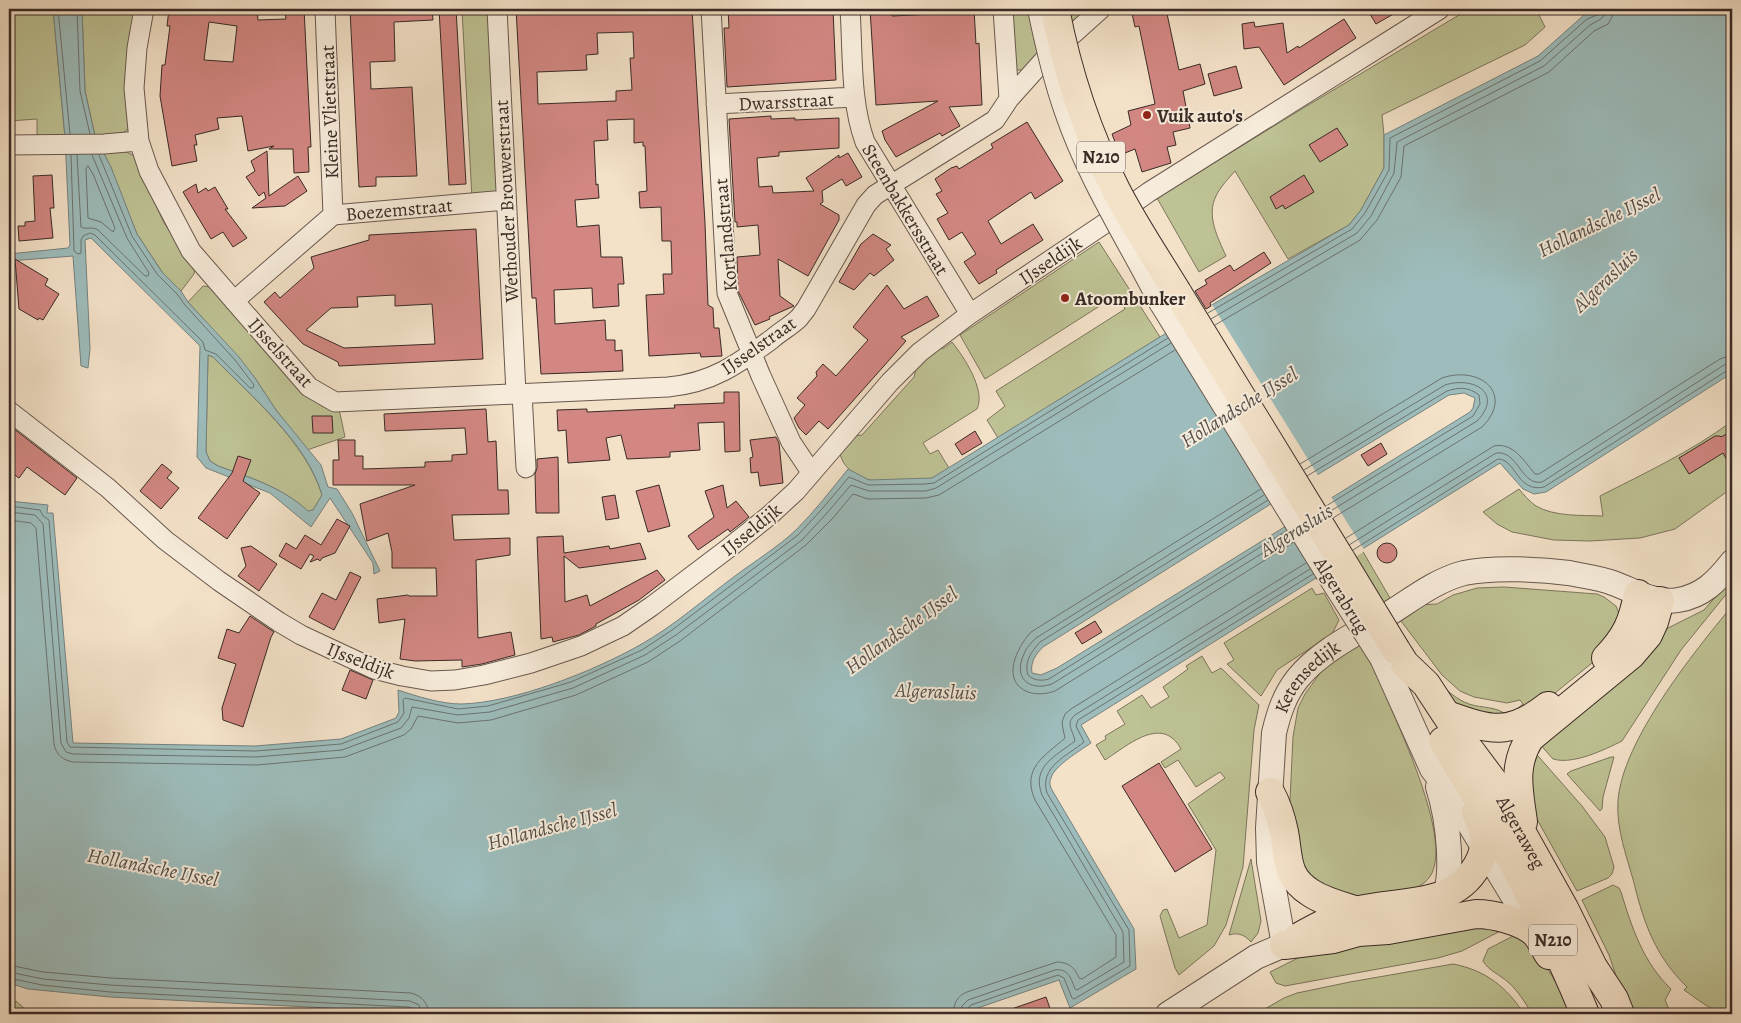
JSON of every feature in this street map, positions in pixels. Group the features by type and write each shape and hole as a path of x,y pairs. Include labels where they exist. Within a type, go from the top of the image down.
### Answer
{"main road":[{"name":"N210","path":"1055,9 1071,76 1097,146 1116,190 1169,297"},
{"name":"Algerabrug","path":"1169,297 1394,657"},
{"path":"1447,714 1489,728 1504,728 1520,723 1540,712 1599,665 1614,650 1649,597"},
{"path":"1524,836 1518,790 1518,764 1522,750 1530,738 1631,655 1648,635 1654,622 1649,597"},
{"name":"Algeraweg","path":"1394,657 1426,684 1466,745 1493,781 1564,908 1593,968 1614,999 1620,1014"},
{"name":"Algeraweg","path":"1394,657 1494,826 1554,942 1585,1014"},
{"path":"1284,945 1327,921 1358,911 1445,895 1458,889 1469,879 1478,866 1484,849 1485,831 1475,810 1468,782"},
{"path":"1270,792 1278,808 1288,863 1296,880 1310,893 1358,911"},
{"path":"1284,945 1333,939 1358,932 1388,930 1476,914 1493,915 1507,919 1536,934"},
{"name":"Algeraweg","path":"1536,934 1585,1014"}],"street":[{"name":"IJsselstraat","path":"144,9 137,48 134,88 139,141 149,171 191,252 309,388 334,402 683,386 733,367 799,318 866,205 875,195 995,120 1009,99 1043,61 1101,9"},
{"name":"Kleine Vlietstraat","path":"325,9 333,215"},
{"name":"Wethouder Brouwerstraat","path":"496,9 506,200 526,468"},
{"name":"Kortlandstraat","path":"711,9 727,293 792,442 812,472"},
{"name":"Steenbakkersstraat","path":"850,9 855,97 865,142 970,314"},
{"path":"1003,9 1009,99"},
{"path":"1040,9 1045,35 1064,103 1080,144 1104,197 1169,297"},
{"name":"IJsseldijk","path":"9,410 108,488 165,540 219,581 278,622 325,647 374,668 402,676 431,681 455,680 484,675 531,663 581,646 623,626 730,547 796,491 890,382 920,352 970,314 1149,192 1440,9"},
{"name":"Dwarsstraat","path":"716,104 855,97"},
{"path":"9,145 104,144 139,141"},
{"name":"Boezemstraat","path":"234,301 333,215 506,200"},
{"path":"1649,597 1678,600 1697,595 1709,588 1732,562"},
{"name":"Ketensedijk","path":"1284,945 1269,862 1270,792 1274,733 1277,718 1289,690 1300,676 1328,652 1446,579 1463,574 1496,569 1568,573 1611,582 1649,597"},
{"name":"Algeraweg","path":"1394,657 1432,769 1451,794 1536,934"},
{"path":"1388,930 1411,916 1432,912 1438,908 1445,895 1449,862 1448,830 1444,805 1432,769"},
{"path":"1168,1014 1256,957 1284,945"}],"green space":[{"path":"9,9 53,9 65,137 37,138 37,119 9,121"},
{"path":"82,9 137,9 131,127 120,135 95,136 85,91"},
{"path":"462,9 492,9 502,196 472,199"},
{"path":"1005,9 1090,9 1023,70 1012,70"},
{"path":"1469,9 1536,9 1545,27 1525,45 1382,115 1384,168 1361,210 1349,225 1288,259 1235,171 1218,193 1212,211 1214,227 1226,256 1199,272 1157,198"},
{"path":"103,151 125,151 136,157 164,223 195,267 194,274 181,291 162,272 137,234"},
{"path":"1099,242 1160,337 998,438 987,420 1005,406 996,391 1125,309 1117,295 985,379 960,335"},
{"path":"203,286 211,287 338,404 345,437 307,450 276,410 255,378 188,302"},
{"path":"952,342 972,374 979,393 979,401 977,409 923,443 930,454 938,450 949,468 932,478 912,480 875,481 855,474 843,462 840,452 854,436 862,435 914,377 916,369 937,349 944,348"},
{"path":"208,355 213,357 276,421 304,457 322,495 313,510 308,512 298,503 277,490 210,461 206,452"},
{"path":"1731,422 1732,488 1675,529 1640,538 1590,541 1554,540 1512,532 1497,524 1483,512 1519,489 1533,504 1543,510 1569,515 1603,516 1600,496 1683,453"},
{"path":"1362,550 1390,598 1353,621 1321,575"},
{"path":"1732,578 1732,587 1681,650 1622,741 1579,758 1570,760 1553,759 1537,741 1658,633 1704,610"},
{"path":"1504,587 1597,594 1616,606 1621,618 1613,646 1534,710 1517,712 1517,709 1523,704 1520,700 1507,703 1474,697 1460,691 1442,675 1398,617 1418,605 1437,604 1453,595 1477,588"},
{"path":"1312,588 1316,595 1324,593 1339,620 1332,634 1277,670 1261,696 1227,664 1234,660 1224,643"},
{"path":"1732,606 1732,1014 1713,1009 1684,990 1687,987 1676,976 1659,952 1642,912 1623,843 1618,801 1622,777 1646,725 1680,672"},
{"path":"1366,638 1384,692 1421,782 1429,809 1436,856 1432,873 1428,880 1416,888 1401,892 1359,896 1304,881 1289,821 1293,737 1298,708 1305,694 1323,669"},
{"path":"1412,650 1437,681 1460,700 1474,706 1494,709 1510,717 1466,715 1424,672"},
{"path":"1202,656 1212,673 1221,668 1259,705 1254,730 1243,867 1226,925 1214,946 1179,975 1175,968 1160,916 1163,910 1167,909 1179,938 1207,925 1216,850 1188,804 1225,778 1220,772 1196,787 1178,760 1165,768 1161,762 1181,749 1173,739 1164,734 1154,733 1144,736 1105,760 1096,745 1106,739 1105,736 1125,724 1117,711 1142,695 1151,708 1169,697 1163,687 1188,669 1186,666"},
{"path":"1531,748 1582,806 1605,837 1614,867 1612,874 1608,878 1577,891 1533,812"},
{"path":"1614,757 1600,811 1567,774"},
{"path":"1251,859 1261,921 1258,933 1251,942 1241,935 1229,935"},
{"path":"1613,885 1619,888 1621,892 1634,931 1646,956 1661,979 1671,989 1665,1000 1671,1014 1629,1014 1609,955 1582,900"},
{"path":"1469,920 1508,927 1462,951 1438,958 1285,986 1276,983 1270,972 1302,956"},
{"path":"1515,935 1539,955 1560,989 1572,1014 1532,1014 1512,985 1485,964 1483,961 1488,949"},
{"path":"1453,964 1485,975 1494,981 1503,988 1524,1014 1256,1014 1297,993"},
{"path":"16,1001 29,1011 75,1014 9,1014 9,1008"}],"water":[{"path":"53,9 82,9 85,91 95,136 111,167 137,234 162,272 239,357 276,410 321,465 328,487 337,489 352,513 380,571 374,574 373,563 330,498 311,527 270,493 206,468 197,457 200,346 91,238 85,240 90,349 88,368 81,366 73,256 9,261 9,254 68,248 70,245 65,137","holes":["208,355 213,357 276,421 304,457 315,475 322,495 313,510 308,511 277,489 218,466 210,461 206,452"]},
{"path":"1600,9 1732,9 1732,373 1546,492 1534,494 1523,489 1500,463 1081,725 1091,743 1057,768 1050,779 1050,786 1134,929 1136,969 1070,1008 1059,980 972,1010 972,1014 428,1013 110,997 28,989 9,983 9,501 48,505 47,513 53,513 73,743 255,746 341,739 396,718 399,712 398,690 453,704 482,702 529,692 600,665 640,645 665,629 796,530 848,469 869,480 932,478 1215,303 1349,225 1361,210 1384,168 1384,135 1538,56 1584,15","holes":["1464,393 1475,398 1470,412 1057,668 1041,675 1032,673 1034,659 1043,647 1317,475 1449,395"]}],"pier":[{"path":"1211,303 1319,477 1276,504 1168,329"},
{"path":"1330,495 1365,551 1322,578 1287,522"}],"building":[{"path":"169,9 257,9 258,20 286,19 285,9 304,9 311,147 308,147 309,172 294,173 293,149 269,149 274,146 248,151 242,116 217,118 219,129 195,135 197,145 194,145 197,161 172,166 160,96 162,65 165,65 170,26 167,26","holes":["209,22 237,26 233,62 204,60"]},
{"path":"432,9 433,20 394,22 395,61 370,62 371,89 412,87 417,176 376,177 376,186 359,187 350,10"},
{"path":"439,9 456,9 466,184 449,185"},
{"path":"516,9 692,9 708,305 713,308 714,328 719,328 722,356 701,357 700,353 649,356 646,295 664,294 663,274 672,274 671,241 662,241 661,207 640,208 639,192 647,191 645,146 643,146 643,142 634,143 634,119 607,120 608,140 594,141 596,185 598,184 599,198 575,200 577,227 599,225 601,257 622,257 624,284 618,284 619,306 593,308 592,288 554,290 555,324 605,320 606,340 615,340 615,351 622,350 623,371 541,374 536,298 532,298","holes":["633,32 634,58 630,58 632,90 616,91 616,101 538,104 537,72 587,70 586,55 598,54 597,33"]},
{"path":"728,9 833,9 836,80 727,87 724,28 729,28"},
{"path":"870,9 892,9 892,16 954,13 954,9 974,9 976,44 979,43 982,105 949,107 960,126 942,136 940,133 896,157 885,140 882,131 938,101 876,105"},
{"path":"1131,9 1166,9 1179,70 1200,64 1205,84 1183,91 1190,128 1173,132 1176,145 1167,147 1171,163 1142,172 1135,149 1120,155 1112,134 1131,125 1128,111 1155,104 1139,26 1135,27"},
{"path":"1367,9 1402,9 1376,24"},
{"path":"1344,19 1356,38 1284,85 1259,47 1244,49 1242,24 1254,22 1255,27 1283,23 1287,53 1298,46 1299,48"},
{"path":"1236,66 1242,88 1214,96 1208,74"},
{"path":"771,116 771,119 795,118 795,120 839,118 839,148 779,152 779,156 757,158 759,187 772,186 773,193 814,191 806,178 839,155 839,158 848,153 862,177 846,186 842,179 822,191 823,202 820,204 839,215 839,220 808,276 778,259 780,296 794,306 755,325 738,291 737,257 760,255 758,225 737,227 737,222 735,222 729,119"},
{"path":"1027,122 1063,181 1035,199 1031,192 988,221 1001,244 1033,224 1043,240 996,270 997,273 979,284 964,262 976,254 962,232 949,240 937,219 948,213 936,194 942,191 935,179 951,168 957,166 959,169 993,148 991,144"},
{"path":"1337,128 1348,145 1320,162 1309,145"},
{"path":"267,151 269,196 298,176 307,191 285,206 252,208 266,198 264,192 259,196 246,177 255,171 251,161"},
{"path":"52,175 54,208 50,208 53,238 19,241 18,226 25,226 25,222 35,221 33,176"},
{"path":"1304,175 1314,192 1285,209 1283,205 1276,209 1270,197"},
{"path":"196,184 198,193 206,188 208,191 215,187 228,209 225,209 247,238 233,247 223,232 211,239 183,192"},
{"path":"476,229 483,359 339,366 338,362 303,344 264,302 275,292 280,298 314,268 311,257 369,240 369,235","holes":["395,295 395,306 432,304 435,344 344,348 306,330 331,308 358,307 357,297"]},
{"path":"873,234 891,245 886,249 894,260 874,276 870,273 854,290 839,282 861,244"},
{"path":"1264,252 1271,263 1210,303 1211,306 1206,309 1195,291 1207,284 1205,280 1230,265 1234,271"},
{"path":"15,259 48,279 45,285 59,294 43,320 39,318 38,320 19,309"},
{"path":"887,285 904,309 927,296 939,316 901,337 906,341 828,429 819,421 806,435 799,428 794,418 805,405 797,398 817,376 816,372 823,364 836,376 868,340 853,327"},
{"path":"724,392 739,392 740,451 725,452 724,422 698,423 700,450 670,452 670,457 627,459 621,435 606,438 610,460 568,463 566,430 558,431 557,410 587,409 587,412 675,408 674,405 724,403"},
{"path":"486,409 488,442 496,441 498,490 508,490 509,514 452,515 454,540 510,538 510,555 476,560 478,638 511,632 515,655 462,667 462,660 415,661 400,659 405,619 379,623 377,599 408,595 437,596 436,568 392,568 392,552 388,533 367,541 360,504 415,485 333,485 333,460 339,460 338,440 355,440 355,456 363,456 363,469 425,467 425,462 452,461 452,455 467,454 465,428 385,431 384,414"},
{"path":"312,416 332,416 333,433 313,433"},
{"path":"9,425 77,478 65,495 27,467 19,478 9,471"},
{"path":"975,431 982,443 962,455 955,444"},
{"path":"1732,431 1732,469 1723,453 1689,474 1679,458 1715,436 1721,437"},
{"path":"776,437 779,443 783,483 760,486 758,472 751,473 750,458 753,457 750,440"},
{"path":"1381,443 1387,454 1368,466 1361,455"},
{"path":"238,456 251,460 243,481 260,493 227,539 198,518 232,473"},
{"path":"558,457 559,513 536,513 535,474 537,459"},
{"path":"162,464 172,472 167,478 179,488 161,509 140,491"},
{"path":"659,485 670,526 648,532 636,491"},
{"path":"723,485 727,508 736,501 749,517 730,532 728,529 698,550 688,536 714,517 705,491"},
{"path":"615,495 619,518 606,520 602,497"},
{"path":"337,519 350,526 335,553 322,558 320,561 318,559 310,562 314,556 310,554 301,569 279,556 286,543 296,549 305,535 321,545"},
{"path":"563,536 564,553 609,546 610,549 640,543 646,559 579,568 564,556 565,602 587,595 590,606 657,570 665,580 639,600 579,635 553,642 552,637 541,639 537,537"},
{"path":"1387,543 1394,546 1397,553 1394,560 1387,563 1380,560 1377,553 1380,546"},
{"path":"251,546 277,564 259,591 238,576 246,566 241,548"},
{"path":"350,572 361,577 334,630 309,617 322,593 336,600"},
{"path":"250,616 274,632 243,727 223,720 222,708 236,664 218,658 227,629 239,633"},
{"path":"1095,621 1102,632 1082,644 1075,633"},
{"path":"350,670 373,680 366,699 342,690"},
{"path":"1159,763 1212,849 1175,872 1122,786"},
{"path":"1046,997 1052,1014 1003,1014 1003,1012"}],"place":[{"name":"Vuik auto's","path":"1147,115"},
{"name":"Atoombunker","path":"1065,298"}],"water label":[{"name":"Hollandsche IJssel","path":"1599,222"},
{"name":"Algerasluis","path":"1605,280"},
{"name":"Hollandsche IJssel","path":"1239,407"},
{"name":"Algerasluis","path":"1296,530"},
{"name":"Hollandsche IJssel","path":"901,630"},
{"name":"Algerasluis","path":"936,691"},
{"name":"Hollandsche IJssel","path":"552,826"},
{"name":"Hollandsche IJssel","path":"153,867"}]}
